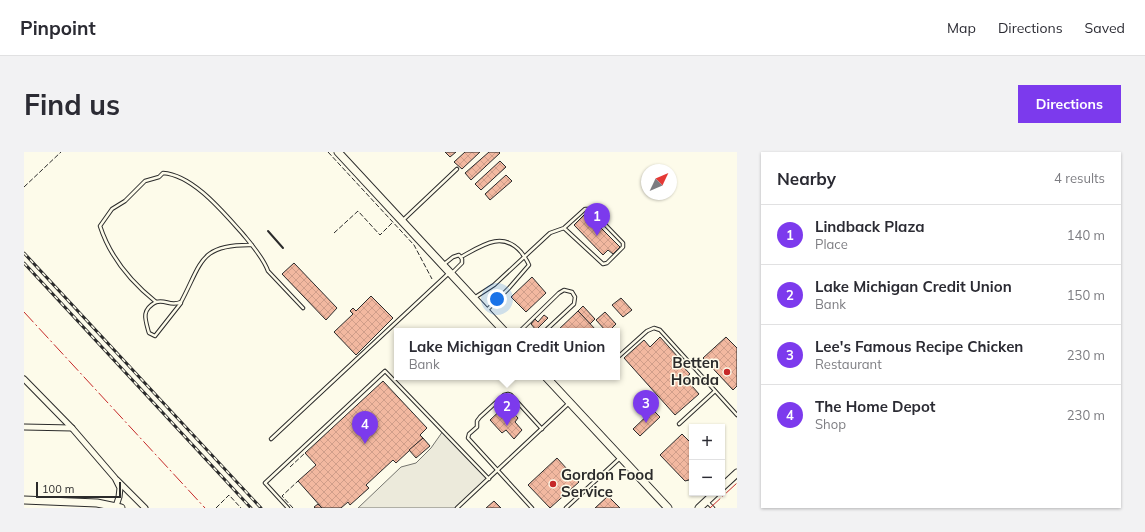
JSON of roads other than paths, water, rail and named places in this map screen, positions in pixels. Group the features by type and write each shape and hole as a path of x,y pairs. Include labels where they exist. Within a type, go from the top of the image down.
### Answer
{"main road":[{"path":"338,152 501,328"},
{"path":"549,380 668,508"},
{"path":"725,484 737,473"},
{"path":"699,508 712,496"},
{"path":"24,500 82,502 119,507"}],"street":[{"path":"24,379 72,428 115,478 145,508"},
{"path":"24,427 72,428"},
{"path":"115,478 120,488 119,507"}],"lane":[{"path":"402,221 457,169"},
{"path":"156,302 122,270 104,239 100,226 112,209 125,201 145,181 163,173 171,173 194,186 212,200 252,245 268,271 303,308"},
{"path":"474,298 494,285 550,233 564,228 579,214 588,209 623,243 623,247 607,263 603,264 564,228"},
{"path":"442,265 455,255 459,255 461,257 483,245 492,242 499,241 512,244 530,265 485,311"},
{"path":"181,302 175,305 160,300 151,304 146,311 145,319 149,333 155,336 181,302 201,261 214,250 226,246 252,245"},
{"path":"272,439 462,263 461,257"},
{"path":"523,328 559,293 564,290 572,292 575,297 574,304 548,328"},
{"path":"620,356 646,331 654,328 660,330 737,415"},
{"path":"288,508 265,483 385,371 489,479"},
{"path":"680,424 715,391"},
{"path":"532,508 468,438 469,434 477,427 477,421 480,416 504,395 508,394 511,395 542,429"},
{"path":"457,508 570,402"},
{"path":"566,508 621,457"},
{"path":"706,501 713,508"}],"railway":[{"path":"24,253 261,508"},
{"path":"24,263 251,508"}],"place":[{"name":"Lindback Plaza","path":"597,236"},
{"name":"Betten Honda","path":"727,372"},
{"name":"Lee's Famous Recipe Chicken","path":"646,423"},
{"name":"Lake Michigan Credit Union","path":"507,426"},
{"name":"The Home Depot","path":"365,444"},
{"name":"Gordon Food Service","path":"553,484"}]}
